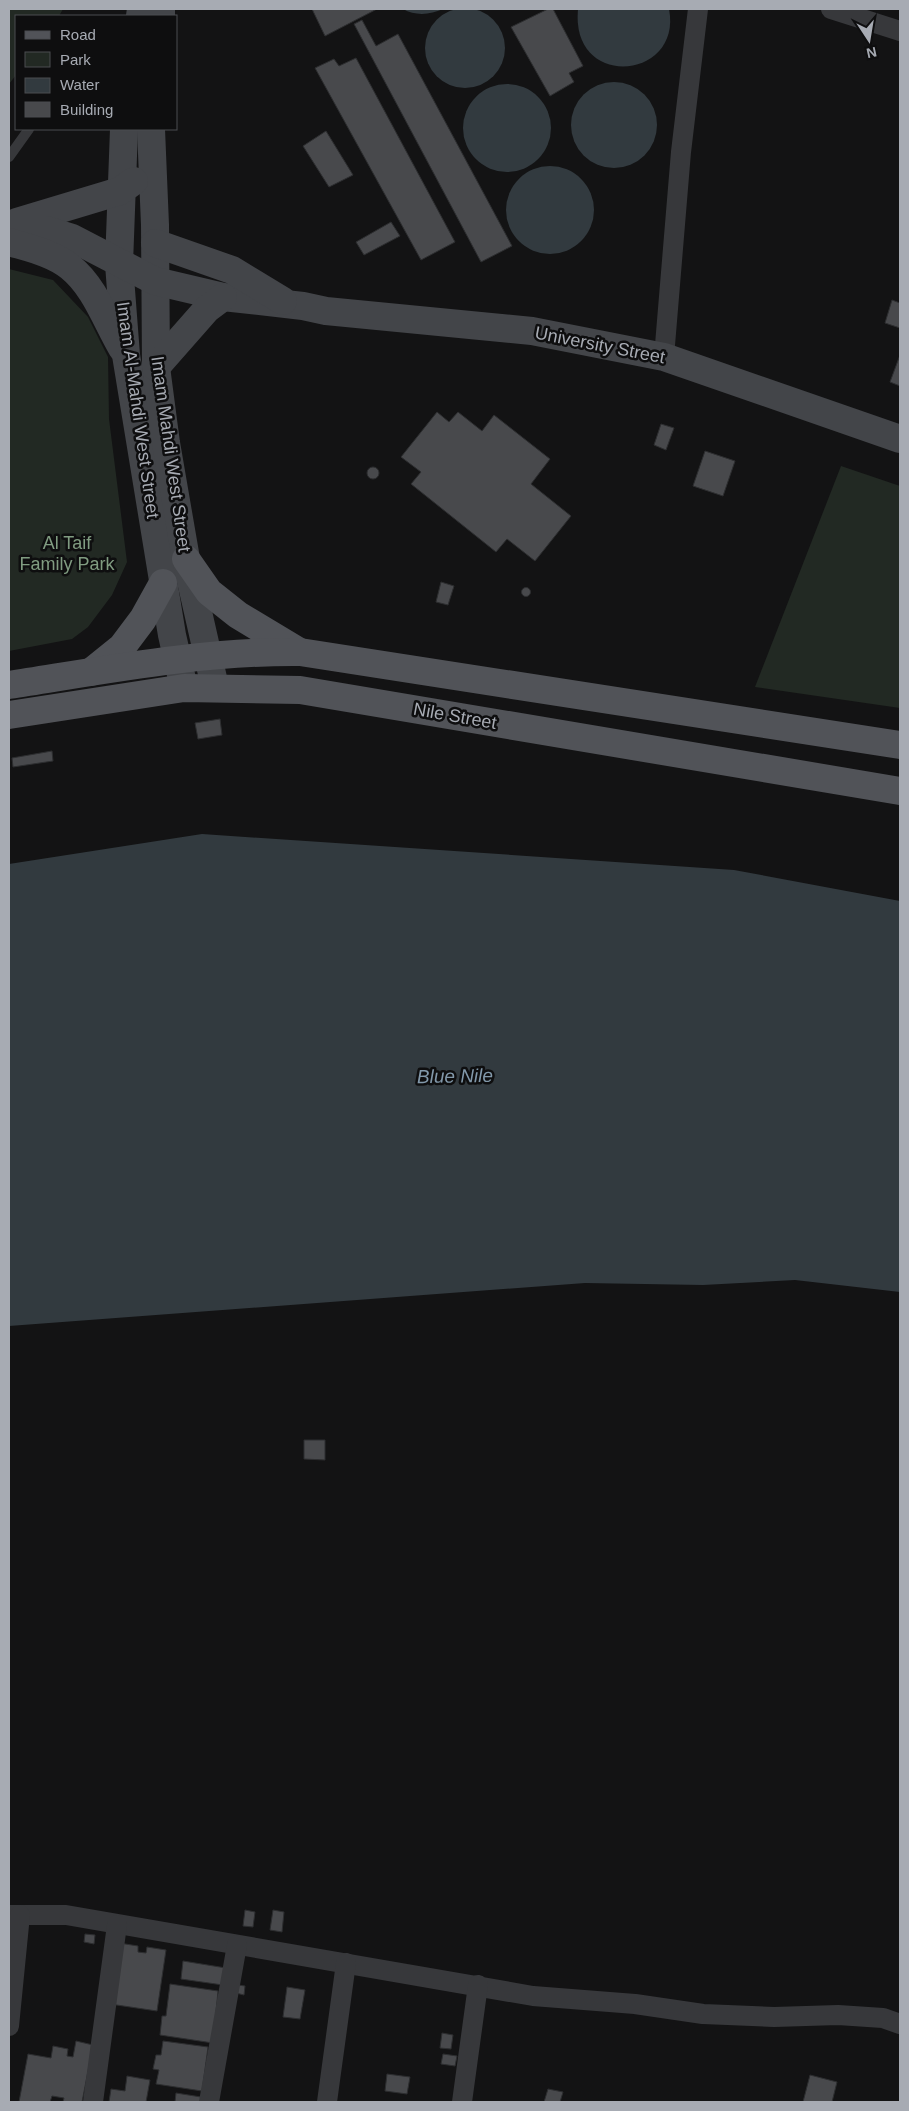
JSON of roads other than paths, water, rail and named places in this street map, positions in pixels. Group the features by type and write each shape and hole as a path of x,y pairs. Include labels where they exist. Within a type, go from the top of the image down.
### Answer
{"main road":[{"name":"Imam Al-Mahdi West Street","path":"124,130 120,191 119,264 126,355 162,583 184,688"},
{"name":"Imam Mahdi West Street","path":"152,130 156,366 166,443 186,560 215,687"},
{"path":"9,224 120,191 152,167"},
{"name":"University Street","path":"9,230 46,230 72,238 155,281 223,298 288,304 326,311 532,331 664,356 900,439"},
{"path":"9,242 38,251 70,267 84,282 98,303 126,355"},
{"name":"University Street","path":"155,243 232,270 288,304"},
{"path":"156,366 207,309 223,298"},
{"path":"186,560 209,592 238,615 300,652"},
{"path":"89,673 122,647 143,619 162,583"},
{"path":"9,685 177,658 252,652 300,652 900,744"},
{"name":"Nile Street","path":"9,715 184,688 215,687 300,690 900,791"},
{"path":"530,729 535,688"}],"street":[{"path":"664,356 681,152 698,9"},
{"path":"831,9 900,31"},
{"path":"9,2026 14,1915 66,1915 533,1996 635,2004 703,2014 774,2017 838,2015 883,2018 900,2024"},
{"path":"93,2102 117,1925"},
{"path":"209,2102 236,1945"},
{"path":"327,2102 346,1964"},
{"path":"462,2102 478,1986"}],"lane":[{"path":"9,157 28,130"}],"water":[{"path":"465,8 480,11 493,20 502,33 505,48 502,63 493,76 480,85 465,88 450,85 437,76 428,63 425,48 428,33 437,20 450,11"},
{"path":"403,9 443,9 423,14 412,13"},
{"path":"578,9 669,9 669,33 660,50 644,62 626,66 607,64 591,54 580,35"},
{"path":"614,82 630,85 638,89 650,101 654,109 657,125 654,141 650,149 638,161 630,165 614,168 598,165 590,161 578,149 574,141 571,125 574,109 578,101 590,89 598,85"},
{"path":"507,84 524,88 538,97 547,111 551,128 547,145 538,159 524,168 507,172 490,168 476,159 467,145 463,128 467,111 476,97 490,88"},
{"path":"541,166 559,166 575,173 587,185 594,201 594,219 587,235 575,247 559,254 541,254 525,247 513,235 506,219 506,201 513,185 525,173"},
{"name":"Blue Nile","path":"202,834 734,870 900,901 900,1292 795,1280 703,1285 585,1283 9,1326 9,864"}],"park label":[{"name":"Al Taif Family Park","path":"67,553"}]}
